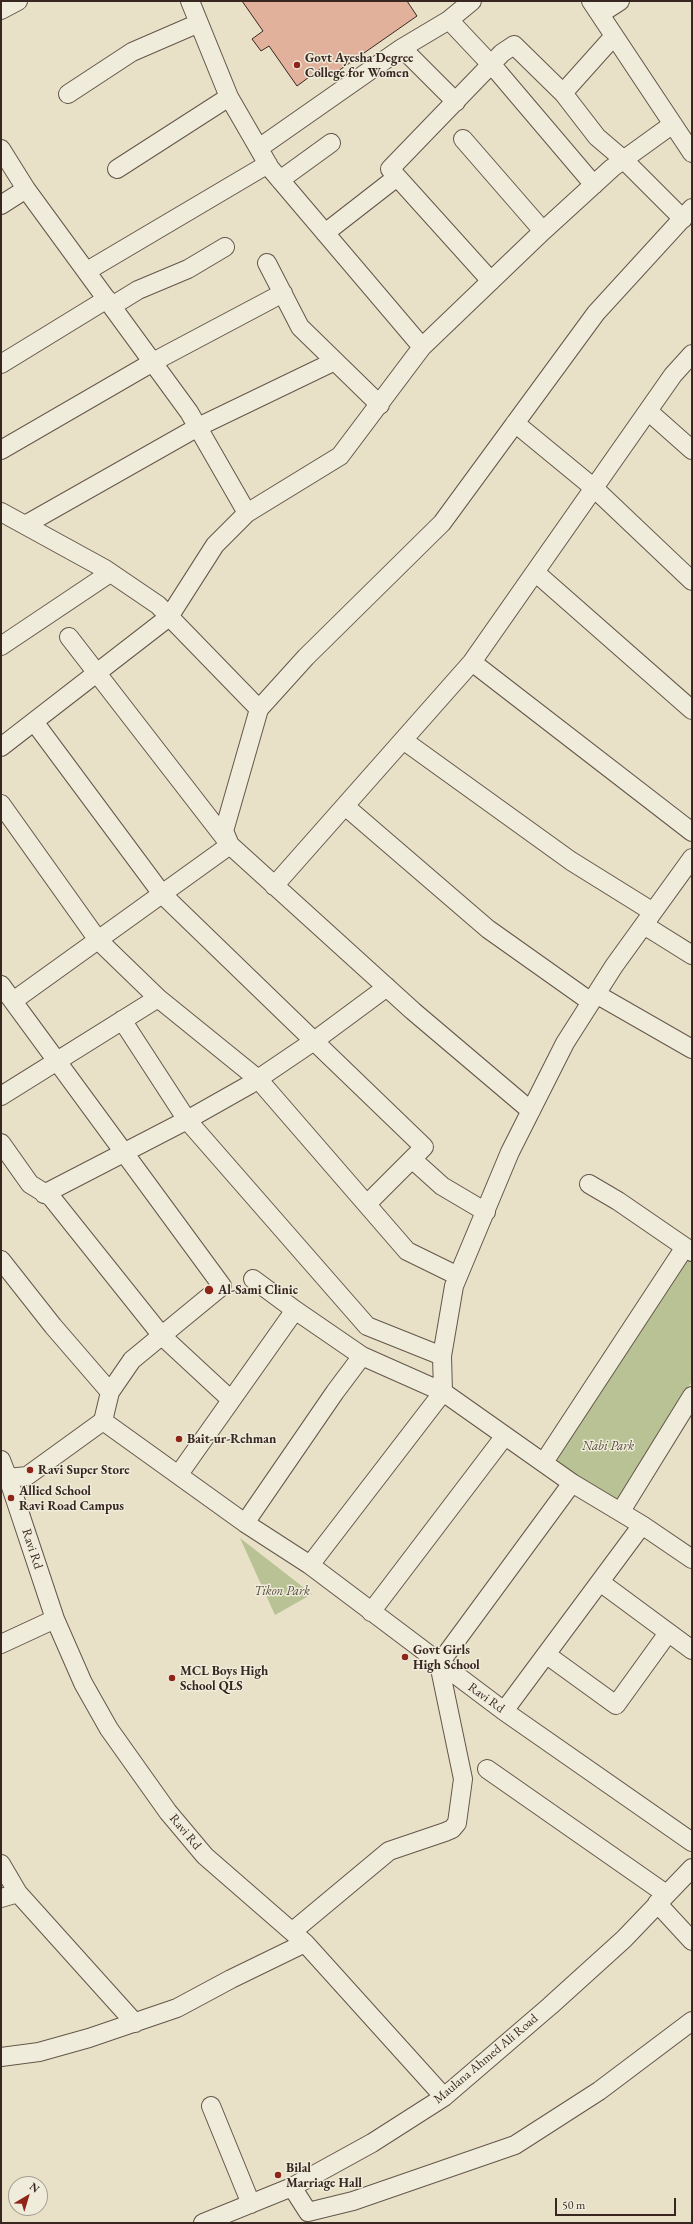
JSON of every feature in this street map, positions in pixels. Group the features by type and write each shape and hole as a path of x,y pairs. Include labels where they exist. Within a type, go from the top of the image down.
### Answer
{"street":[{"path":"1,10 18,1"},
{"path":"190,1 229,97 268,164 422,347"},
{"path":"259,148 402,48 449,20 472,1"},
{"path":"620,1 596,8 692,153"},
{"path":"449,20 491,65 594,185"},
{"path":"68,94 132,52 199,23"},
{"path":"563,93 614,36"},
{"path":"230,845 224,831 259,709 306,657 442,523 596,313 687,214 597,137 563,93 514,45 502,53 390,169 491,281"},
{"path":"402,48 456,102"},
{"path":"117,169 229,97"},
{"path":"1,747 35,723 169,617 215,545 247,513 340,456 380,405 422,347 594,185 624,160 673,124"},
{"path":"463,138 544,231"},
{"path":"280,180 331,143"},
{"path":"1,149 26,189 189,412 247,513"},
{"path":"87,272 268,164"},
{"path":"325,233 398,177"},
{"path":"1,204 26,189"},
{"path":"1,364 110,303 188,269 225,247"},
{"path":"267,263 300,327 380,405"},
{"path":"1,450 153,362 282,294"},
{"path":"274,886 472,662 673,375 692,354"},
{"path":"25,525 198,427 335,361"},
{"path":"648,412 692,450"},
{"path":"515,423 594,488 692,581"},
{"path":"1,512 110,573 158,605 259,709"},
{"path":"535,572 692,710"},
{"path":"1,646 110,573"},
{"path":"69,637 230,845 387,987 531,1111"},
{"path":"472,662 692,832"},
{"path":"35,723 162,894 424,1147 366,1204"},
{"path":"403,740 571,861 648,919 692,955"},
{"path":"1,804 98,940 158,998 258,1079 407,1251 458,1276"},
{"path":"345,806 488,929 594,998 692,1049"},
{"path":"13,1001 230,845"},
{"path":"310,1565 443,1392 442,1356 454,1286 510,1152 565,1043 648,919 692,858"},
{"path":"1,985 222,1286 132,1360 110,1392 103,1421 27,1476 5,1478"},
{"path":"44,1194 124,1154 258,1079 314,1041 387,987"},
{"path":"1,1096 158,998"},
{"path":"122,1020 187,1120 367,1326 442,1356"},
{"path":"1,1143 30,1184 51,1198 162,1336 230,1399"},
{"path":"412,1159 442,1186 486,1212"},
{"path":"544,1462 688,1250 618,1201 589,1184"},
{"path":"1,1260 53,1326 110,1392"},
{"path":"253,1279 362,1356 443,1392 504,1437 544,1462 572,1482 692,1557"},
{"path":"179,1474 230,1399 295,1310"},
{"path":"245,1523 335,1392 362,1356"},
{"path":"621,1512 692,1396"},
{"name":"Ravi Rd","path":"103,1421 179,1474 245,1523 310,1565 439,1664 692,1842"},
{"path":"371,1612 504,1437"},
{"name":"Ravi Rd","path":"1,1460 5,1478 56,1619 83,1683 108,1729 168,1812 205,1856 299,1937 444,2097"},
{"path":"1,2057 39,2052 135,2023 177,2008 231,1979 299,1937 389,1851 452,1829 456,1823 463,1779 439,1664 572,1482"},
{"path":"504,1711 642,1525"},
{"path":"600,1582 692,1650"},
{"path":"1,1644 56,1619"},
{"path":"547,1655 616,1705 668,1633"},
{"path":"487,1769 662,1898 692,1941"},
{"path":"1,1864 18,1893 135,2023"},
{"name":"Maulana Ahmed Ali Road","path":"203,2223 292,2187 372,2143 444,2097 550,2006 624,1939 692,1868"},
{"path":"1,1898 18,1893"},
{"path":"292,2187 308,2212 353,2201 515,2145 599,2091 692,2021"},
{"path":"211,2106 251,2204"}],"green space":[{"name":"Nabi Park","path":"685,1255 692,1260 692,1381 615,1506 553,1462"},
{"name":"Tikon Park","path":"240,1538 312,1594 275,1615"}],"building":[{"name":"Govt Ayesha Degree College for Women","path":"242,1 407,1 417,16 331,76 324,66 297,86 269,46 261,51 252,39 263,31"}],"place":[{"name":"Govt Ayesha Degree College for Women","path":"297,65"},
{"name":"Al-Sami Clinic","path":"209,1290"},
{"name":"Bait-ur-Rehman","path":"179,1439"},
{"name":"Ravi Super Store","path":"30,1470"},
{"name":"Allied School Ravi Road Campus","path":"11,1498"},
{"name":"Govt Girls High School","path":"405,1657"},
{"name":"MCL Boys High School QLS","path":"172,1678"},
{"name":"Bilal Marriage Hall","path":"278,2175"}]}
